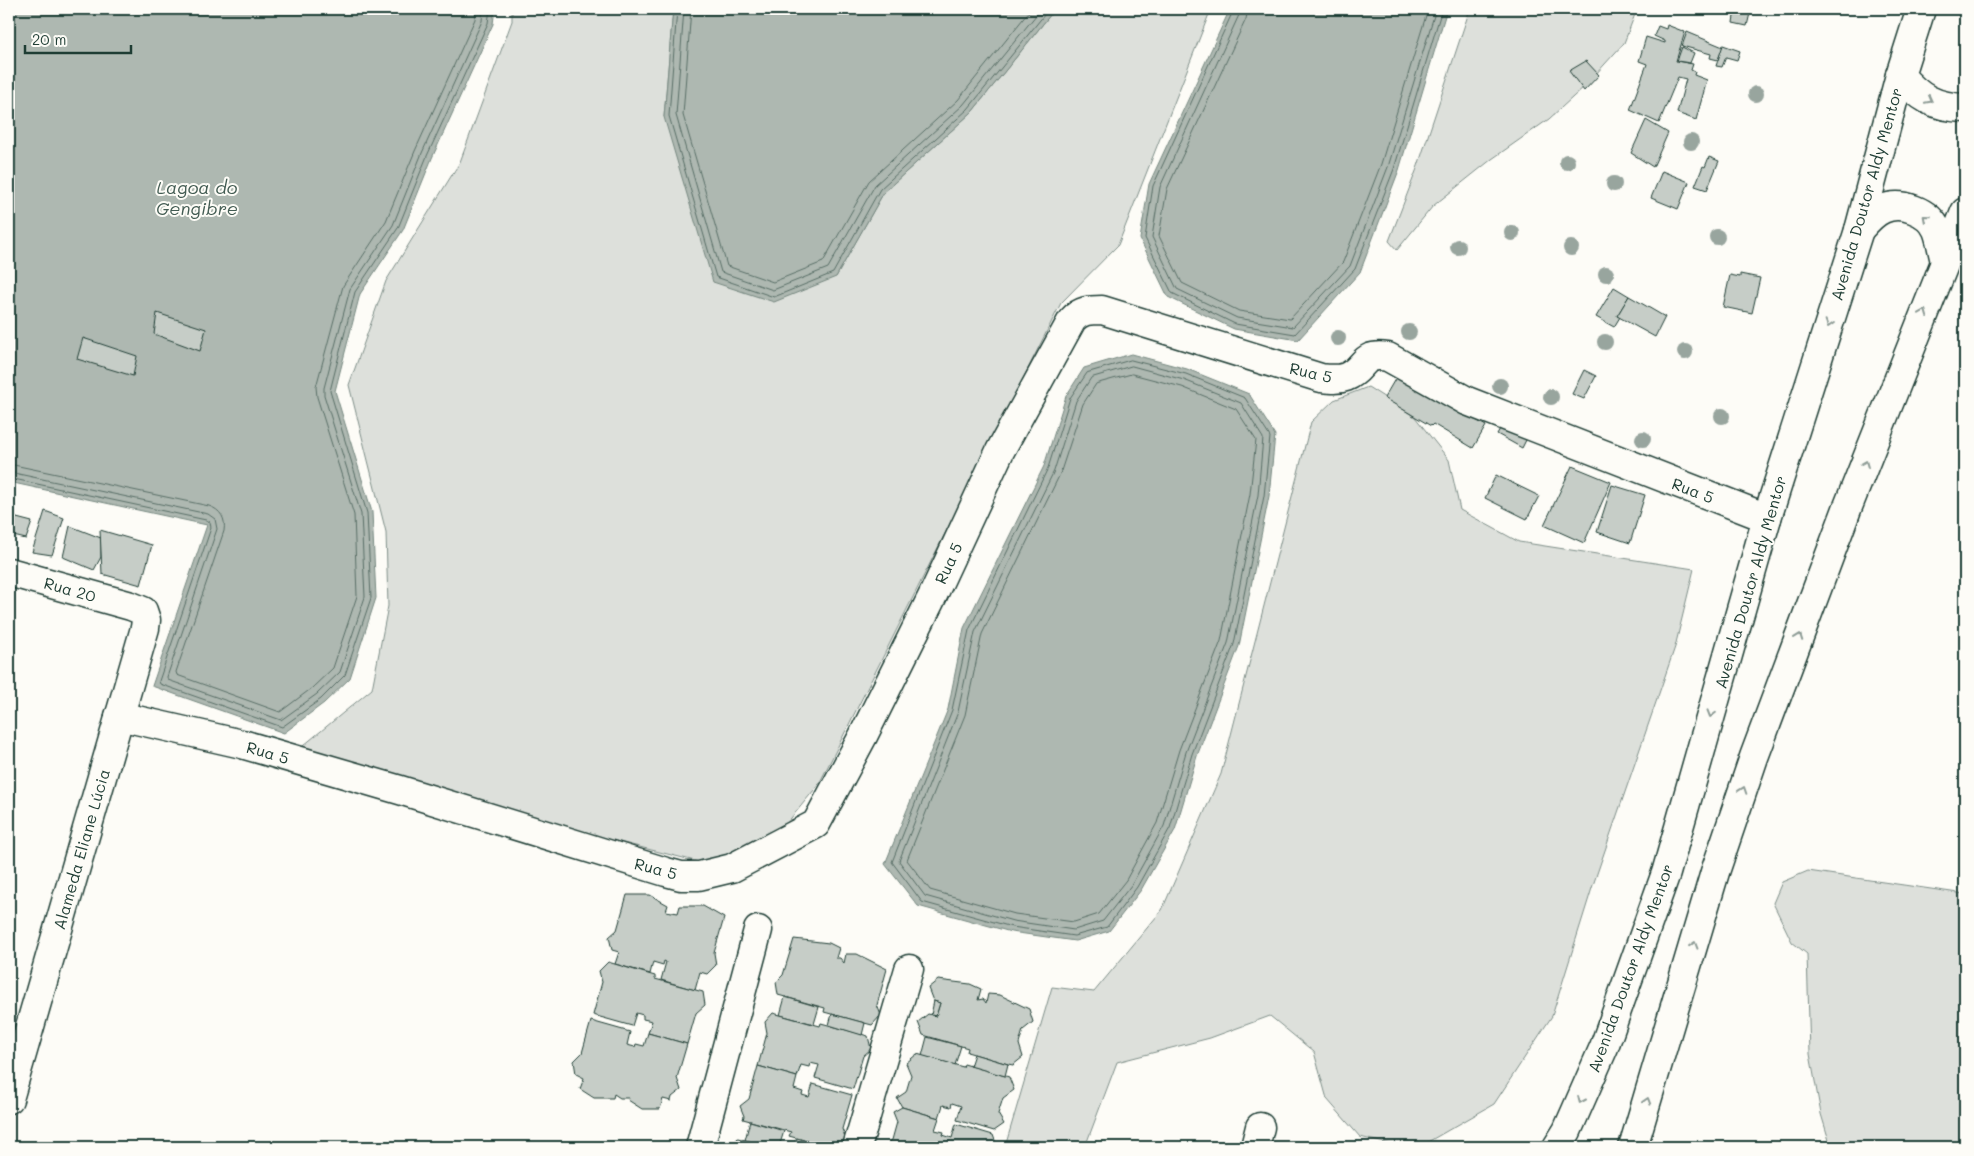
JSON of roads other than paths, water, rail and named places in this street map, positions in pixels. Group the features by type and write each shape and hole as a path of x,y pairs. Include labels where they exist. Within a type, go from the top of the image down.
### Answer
{"street":[{"name":"Avenida Doutor Aldy Mentor","path":"1558,1147 1604,1047 1666,873 1767,518 1859,230 1900,75 1921,9"},
{"path":"1900,75 1913,91 1932,102 1946,107 1965,108"},
{"path":"1859,230 1882,209 1892,206 1904,206 1922,214 1933,224 1945,261"},
{"path":"1633,1147 1715,872 1754,757 1847,509 1965,212"},
{"name":"Rua 5","path":"119,716 251,747 400,790 673,874 699,876 732,868 816,824 863,736 933,596 1000,450 1072,320 1079,313 1089,310 1102,310 1321,378 1347,377 1370,357 1377,355 1388,357 1467,400 1767,518"},
{"name":"Rua 20","path":"9,572 131,606"},
{"name":"Alameda Eliane Lúcia","path":"9,1100 145,628 146,620 143,611 131,606"},
{"path":"700,1147 758,930"},
{"path":"857,1147 908,968"}],"water":[{"name":"Lagoa do Gengibre","path":"9,9 495,9 493,24 432,158 403,230 360,294 335,391 372,512 376,598 350,678 324,703 284,733 152,686 207,525 9,482"},
{"path":"673,9 1055,9 972,112 884,192 836,277 774,302 713,282 664,117"},
{"path":"1230,9 1447,9 1399,170 1360,272 1298,340 1234,329 1168,297 1140,239 1149,184"},
{"path":"1131,354 1187,369 1249,394 1275,435 1269,496 1239,646 1197,756 1175,830 1141,890 1109,931 1075,941 1011,932 918,906 885,864 948,709 964,628 1044,466 1066,396 1084,368"}]}
